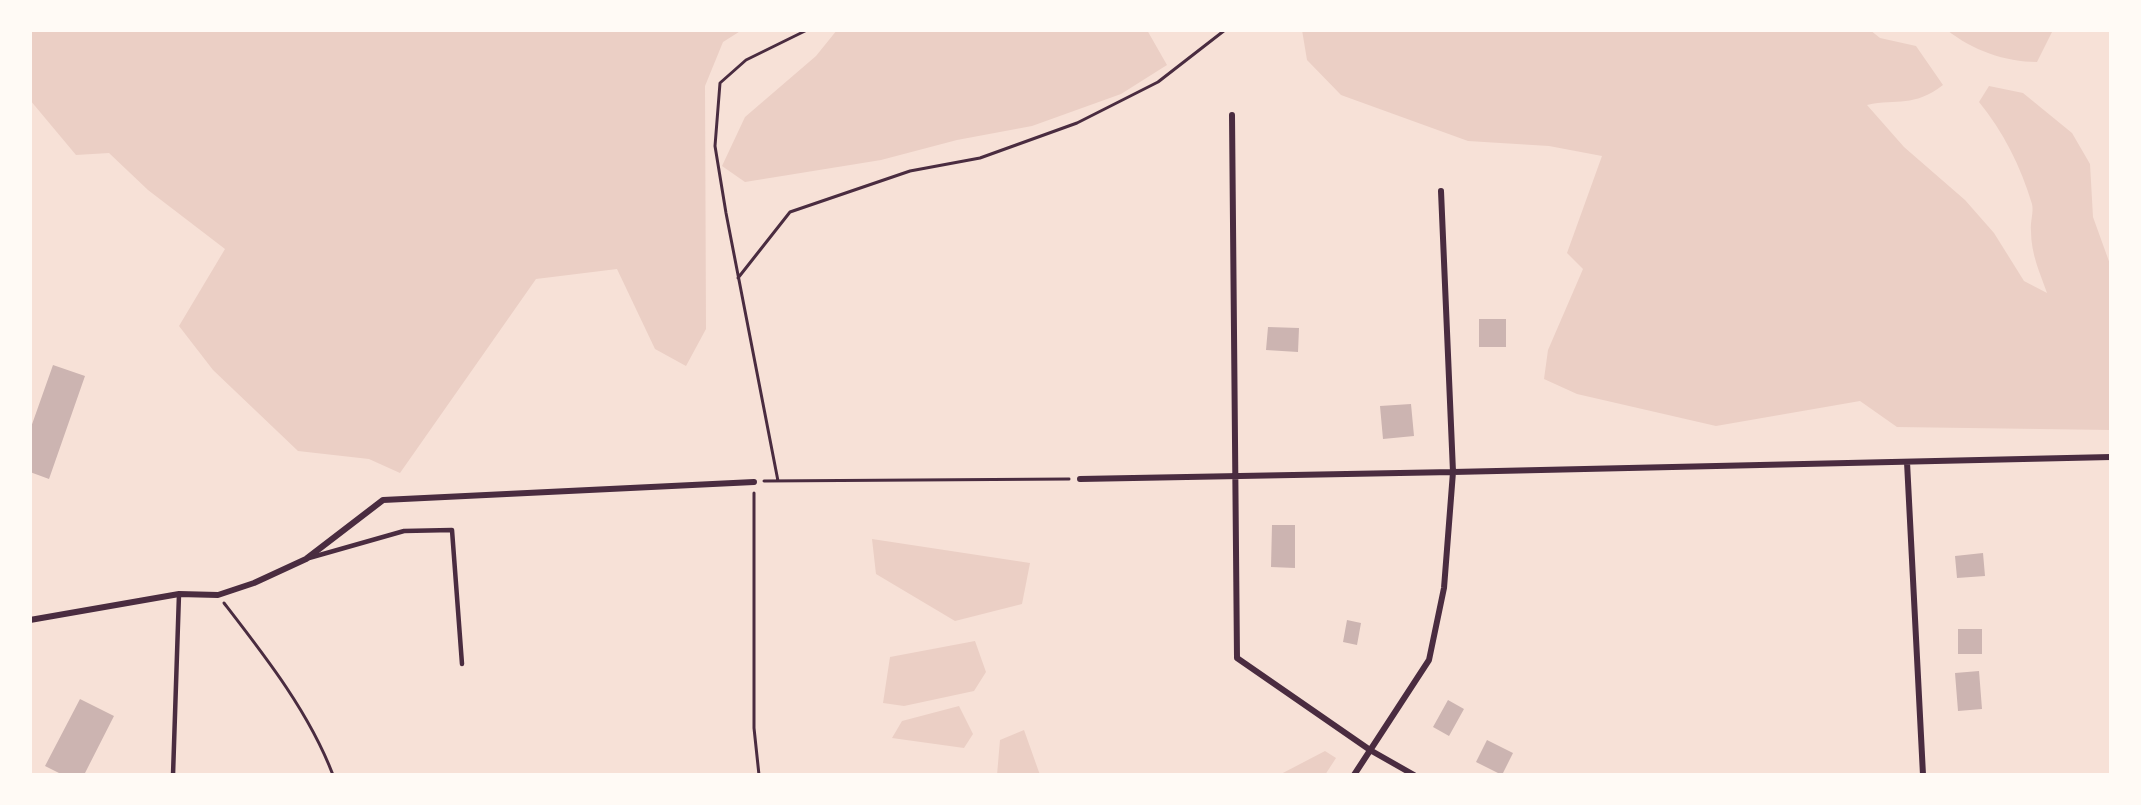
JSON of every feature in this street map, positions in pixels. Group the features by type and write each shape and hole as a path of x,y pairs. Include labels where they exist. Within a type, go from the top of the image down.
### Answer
{"street":[{"path":"1232,115 1237,658 1370,750 1414,775"},
{"path":"1354,775 1429,660 1444,588 1453,472 1441,191"},
{"path":"1080,478 1235,477 2111,457"},
{"path":"1907,462 1923,775"},
{"path":"30,620 179,594 218,595 254,583 306,559 383,500 753,482"}],"lane":[{"path":"306,559 404,531 452,530 462,664"},
{"path":"173,775 179,594"}],"path":[{"path":"778,481 738,278 716,146 720,83 746,60 807,30"},
{"path":"738,278 790,212 910,171 980,158 1077,123 1158,82 1225,30"},
{"path":"759,775 754,728 753,482 1080,478"},
{"path":"218,595 259,648 321,742 333,775"}],"shaded area":[{"path":"30,30 742,30 723,42 705,86 706,329 686,366 655,349 617,269 536,279 400,473 369,459 298,451 213,370 179,326 225,249 148,190 109,153 76,155 30,100"},
{"path":"837,30 1147,30 1167,65 1121,94 1032,126 957,140 881,160 745,182 722,166 745,117 816,56"},
{"path":"1302,30 1870,30 1880,38 1916,46 1943,85 1914,100 1867,105 1904,147 1965,200 1994,233 2024,281 2047,293 2033,248 2032,207 2028,190 2003,137 1979,102 1989,86 2023,93 2072,133 2090,164 2093,217 2111,267 2111,430 1897,427 1860,401 1716,426 1577,394 1544,379 1548,350 1583,269 1567,253 1602,156 1549,146 1468,141 1341,95 1307,60"},
{"path":"1947,30 2053,30 2037,62 2013,60 1989,54"},
{"path":"872,539 1030,563 1022,604 955,621 876,574"},
{"path":"975,641 986,672 974,691 904,706 883,703 890,657"},
{"path":"959,706 973,734 964,748 892,738 902,721"},
{"path":"1024,730 1040,775 997,775 1000,740"},
{"path":"1325,751 1336,758 1325,775 1279,775"}],"building":[{"path":"1479,319 1506,319 1506,347 1479,347"},
{"path":"1268,327 1299,328 1298,352 1266,350"},
{"path":"53,365 85,376 49,479 30,472 30,430"},
{"path":"1411,404 1414,436 1383,439 1380,406"},
{"path":"1272,525 1295,525 1295,568 1271,567"},
{"path":"1983,553 1985,576 1957,578 1955,556"},
{"path":"1347,620 1361,623 1357,645 1343,642"},
{"path":"1958,629 1982,629 1982,654 1958,654"},
{"path":"1979,671 1982,709 1958,711 1955,673"},
{"path":"80,699 114,716 84,775 63,775 45,766"},
{"path":"1448,700 1464,709 1449,736 1433,727"},
{"path":"1487,740 1513,753 1502,775 1476,762"}]}
